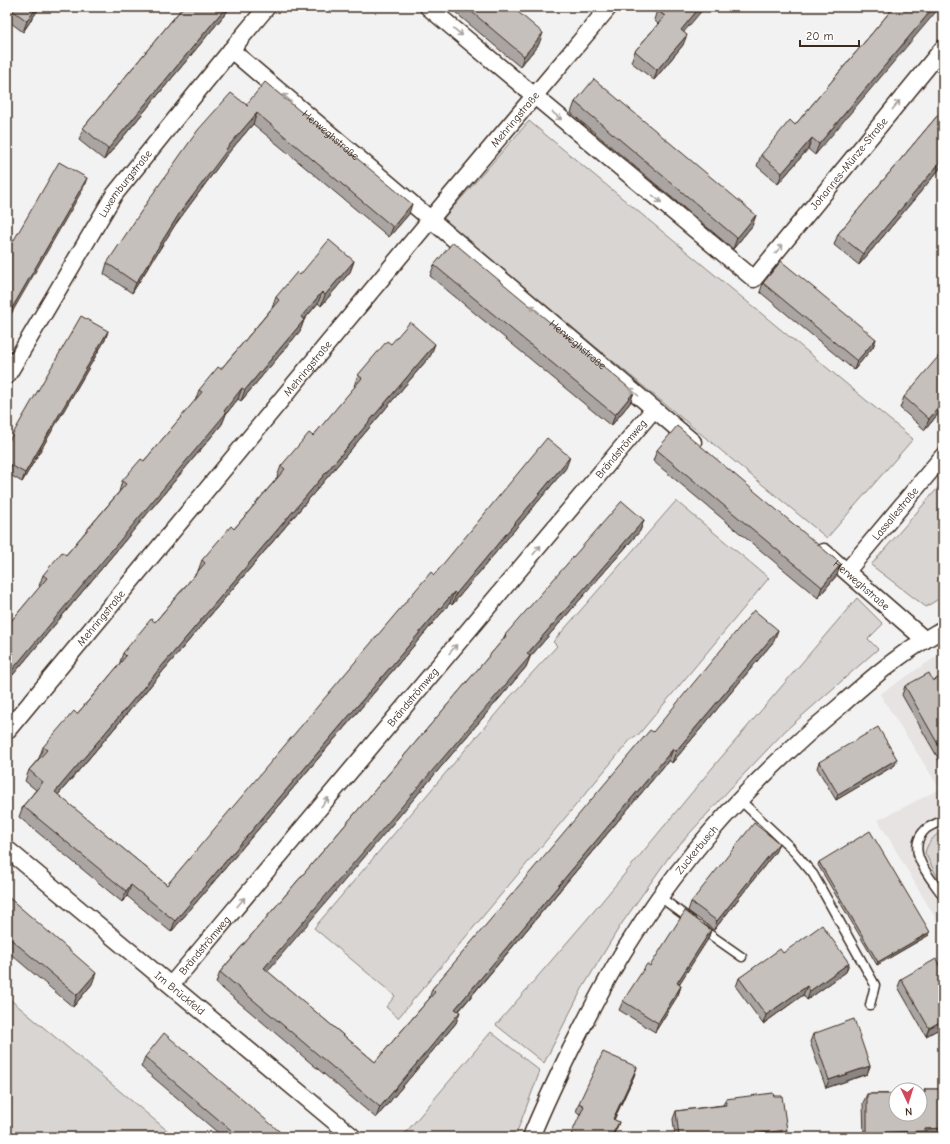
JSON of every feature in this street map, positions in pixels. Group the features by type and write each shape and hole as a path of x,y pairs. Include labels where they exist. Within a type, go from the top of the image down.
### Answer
{"street":[{"name":"Luxemburgstraße","path":"7,376 114,195 267,7"},
{"path":"428,7 534,96"},
{"name":"Mehringstraße","path":"7,731 430,220 609,7"},
{"name":"Johannes-Münze-Straße","path":"534,96 754,279 943,48"},
{"name":"Herweghstraße","path":"231,50 703,450"},
{"name":"Brändströmweg","path":"171,986 654,409"},
{"name":"Lassallestraße","path":"846,571 943,456"},
{"name":"Herweghstraße","path":"812,541 925,640"},
{"name":"Zuckerbusch","path":"531,1137 558,1076 592,1006 627,945 660,897 697,848 782,756 812,729 887,667 943,629"},
{"name":"Im Brückfeld","path":"7,849 352,1137"}],"lane":[{"path":"740,800 790,847 813,874 875,985 870,1005"},
{"path":"943,820 929,827 923,833 919,841 917,853 920,862 943,896"},
{"path":"660,897 742,957"}],"shaded area":[{"path":"529,121 913,439 827,538 442,220"},
{"path":"943,482 943,596 926,607 871,565"},
{"path":"676,501 769,578 639,734 631,739 398,1018 386,1007 395,996 314,928 510,697 557,646 553,642"},
{"path":"857,598 883,624 868,639 878,649 786,730 671,854 620,926 582,989 544,1063 496,1025 594,911 713,767"},
{"path":"943,652 943,931 878,820 940,789 880,694"},
{"path":"943,830 943,888 925,853 931,840"},
{"path":"7,997 175,1137 7,1137"},
{"path":"491,1032 540,1071 515,1137 402,1137"}],"building":[{"path":"8,7 37,7 27,21"},
{"path":"183,7 226,7 108,149 83,128"},
{"path":"466,7 512,7 543,33 524,56"},
{"path":"660,7 700,7 681,30 687,35 657,70 635,51 665,16 657,10"},
{"path":"894,7 934,7 819,144 812,138 782,173 761,155 790,120 795,125"},
{"path":"594,79 756,215 737,238 575,102"},
{"path":"265,82 412,204 393,227 257,113 226,149 227,150 179,214 136,283 107,263 152,195 198,130 231,93 246,105"},
{"path":"943,109 943,159 863,254 838,234"},
{"path":"59,162 87,178 7,317 7,252"},
{"path":"329,240 354,261 325,295 322,292 301,317 304,320 245,390 242,388 224,411 226,413 7,676 7,626 47,578 43,575 62,552 66,555 126,484 122,481 141,459 144,461 202,392 199,390 218,367 221,369 279,300 276,297 297,272 300,275"},
{"path":"453,242 634,392 615,415 434,265"},
{"path":"781,261 876,339 857,361 763,283"},
{"path":"81,316 108,331 25,473 7,463 7,444"},
{"path":"410,322 435,344 55,792 167,885 431,572 434,575 547,438 570,457 456,594 454,592 175,921 131,885 126,891 23,806 43,782 29,770 47,750 43,747 74,711 77,714 126,656 123,653 151,619 155,622 205,563 202,560 231,526 234,529 285,469 281,466 309,433 313,436 362,378 358,375 387,341 391,344"},
{"path":"943,351 943,402 929,419 904,397"},
{"path":"677,426 841,564 822,587 657,450"},
{"path":"622,501 644,520 527,654 530,656 264,968 375,1062 435,992 432,989 650,730 653,732 754,610 778,630 676,751 673,749 455,1009 460,1012 380,1107 220,972 506,636 505,635"},
{"path":"929,673 933,681 943,675 943,753 905,686"},
{"path":"878,727 897,759 838,794 819,762"},
{"path":"754,823 779,843 717,921 691,902"},
{"path":"870,831 930,932 878,962 819,862"},
{"path":"7,896 96,973 77,995 7,936"},
{"path":"685,911 711,930 677,983 681,986 658,1023 623,1001 647,964 650,966"},
{"path":"822,925 849,963 810,991 807,986 766,1015 739,978 780,949 783,953"},
{"path":"936,959 943,972 943,1020 929,1028 901,979"},
{"path":"854,1019 870,1066 829,1080 813,1034"},
{"path":"164,1033 286,1137 239,1137 145,1057"},
{"path":"603,1052 637,1067 613,1119 619,1122 611,1137 570,1137 584,1106 579,1103"},
{"path":"928,1089 943,1089 943,1128 925,1129 925,1131 867,1133 867,1094 888,1094 888,1122 928,1122"},
{"path":"773,1093 774,1096 782,1096 787,1130 730,1137 679,1137 676,1111 726,1105 726,1099"}]}
